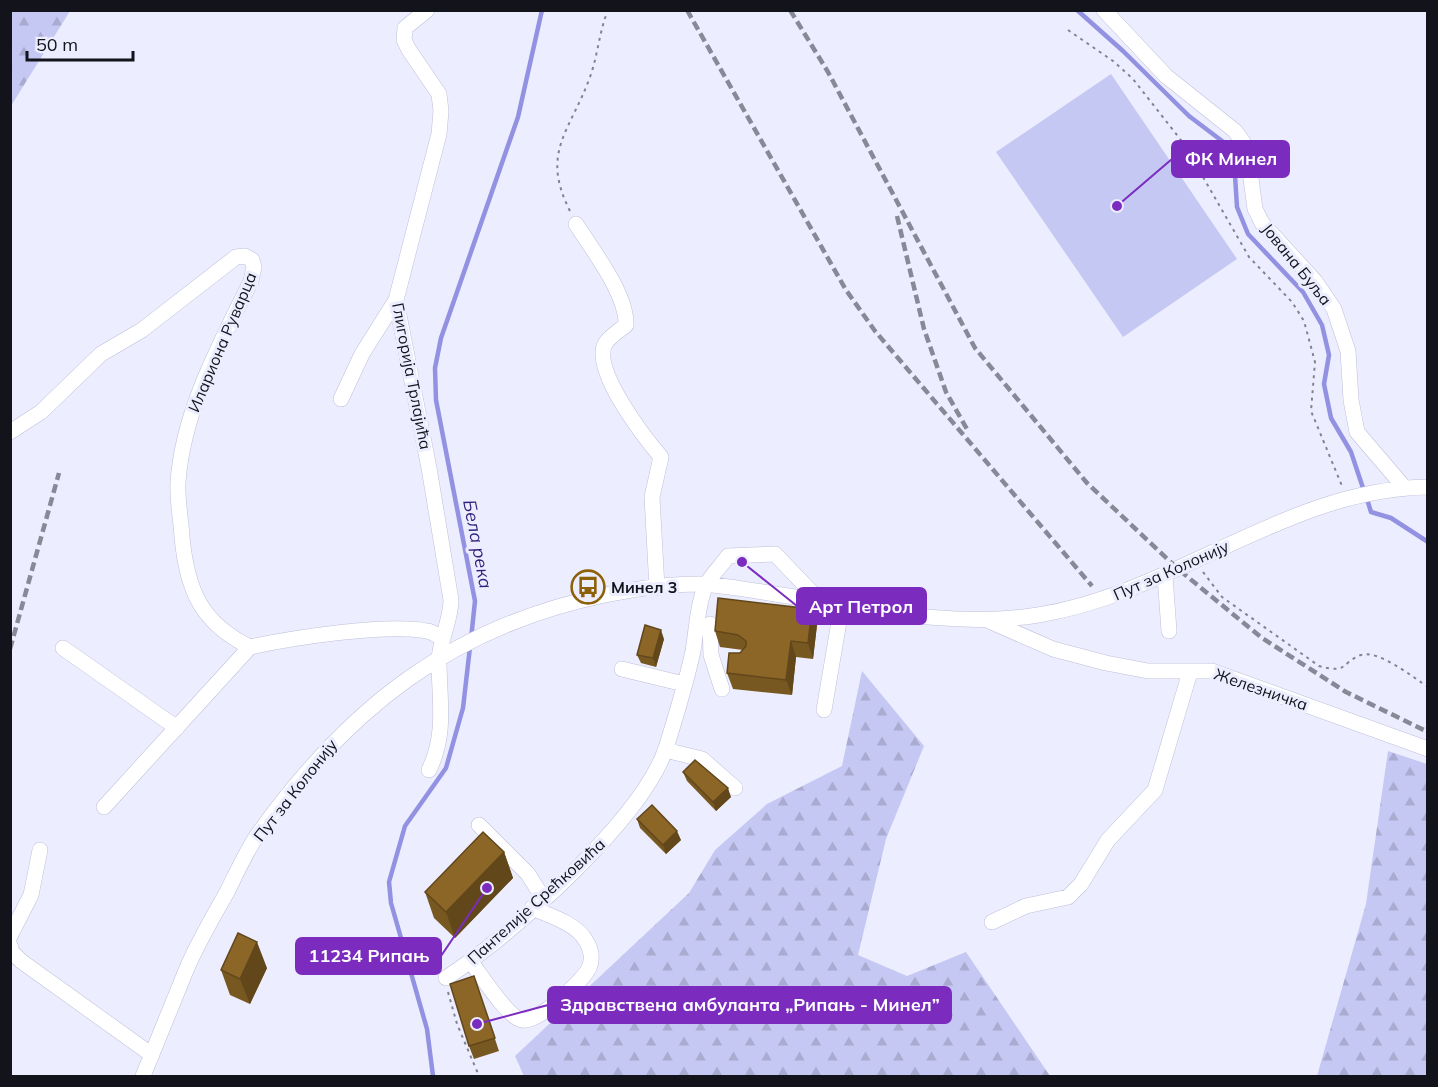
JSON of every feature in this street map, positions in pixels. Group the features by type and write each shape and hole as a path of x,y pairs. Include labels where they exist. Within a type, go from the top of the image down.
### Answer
{"street":[{"name":"Глигорија Трлајића","path":"427,10 405,28 404,40 439,94 439,134 396,300 429,468 451,600 451,615 439,657 442,729 438,753 429,770"},
{"name":"Јована Буља","path":"1104,10 1166,76 1235,131 1243,142 1248,156 1255,209 1272,237 1315,281 1334,309 1348,351 1351,400 1357,432 1404,488"},
{"path":"576,224 618,295 626,314 626,325 606,343 602,358 607,376 649,443 661,457 652,497 657,588"},
{"name":"Илариона Руварца","path":"10,432 40,412 101,354 142,330 236,257 246,256 252,260 254,267 251,281 194,406 181,457 178,485 187,575 195,599 212,621 235,640 250,647"},
{"path":"341,399 362,354 396,300"},
{"name":"Пут за Колонију","path":"143,1077 188,966 255,839 333,740 397,685 439,657 495,629 568,603 657,588 706,585 943,619 989,621 1038,615 1089,604 1165,576 1252,533 1351,496 1379,490 1428,487"},
{"path":"706,585 729,556 775,554 819,600"},
{"path":"1165,576 1168,631"},
{"name":"Пантелије Срећковића","path":"446,978 471,962 538,903 609,835 641,795 665,750 690,666 706,585"},
{"path":"824,710 842,604"},
{"name":"Железничка","path":"989,621 1053,649 1107,663 1148,671 1212,671 1428,749"},
{"path":"710,624 711,655 718,670 722,689"},
{"path":"104,807 250,647 372,631 410,629 430,632 443,639"},
{"path":"63,648 177,728"},
{"path":"711,655 732,658"},
{"path":"690,666 718,670"},
{"path":"622,669 684,684"},
{"path":"992,922 1026,906 1068,897 1081,884 1108,840 1155,790 1190,672"},
{"path":"665,750 702,759 735,788"},
{"path":"471,962 505,1006 520,1020 530,1021 548,1011 589,969 592,956 586,941 577,930 538,903 528,874 479,825"},
{"path":"10,936 31,895 40,850"},
{"path":"10,945 12,952 21,961 152,1055"}],"path":[{"path":"576,224 559,190 556,175 557,156 590,76 608,10"},
{"path":"1068,30 1113,61 1140,88 1184,144 1249,257 1292,302 1304,321 1314,362 1311,411 1351,496"},
{"path":"1197,561 1210,584 1222,597 1319,666 1331,669 1343,668 1361,655 1371,655 1382,658 1428,687"},
{"path":"811,619 821,620"},
{"path":"446,978 457,1024 479,1077"}],"green space":[{"path":"10,11 70,11 11,106"},
{"path":"1111,74 1237,259 1123,337 996,152"},
{"path":"862,671 924,746 886,839 858,955 907,976 966,952 1050,1076 524,1076 515,1056 689,893 715,850 767,804 842,766"},
{"path":"1388,751 1427,764 1427,1076 1317,1076 1366,904"}],"building":[{"path":"718,598 812,609 808,643 791,641 786,680 727,673 729,653 740,653 746,646 746,641 738,635 715,631"},
{"path":"645,625 661,630 653,658 637,655"},
{"path":"695,760 728,788 713,802 683,772"},
{"path":"652,805 677,831 663,845 637,819"},
{"path":"483,832 504,852 446,912 425,892"},
{"path":"238,933 257,942 240,979 221,970"},
{"path":"474,976 495,1038 469,1046 450,984"}],"waterway":[{"name":"Бела река","path":"471,639 475,601 436,400 435,368 441,338 518,117 542,10"},
{"path":"1077,10 1123,51 1189,116 1226,144 1234,160 1237,207 1248,234 1303,292 1322,325 1329,355 1324,384 1331,418 1351,452 1364,491"},
{"path":"1367,499 1371,512 1391,518 1428,542"},
{"name":"Бела река","path":"433,1076 427,1029 391,903 389,882 405,826 446,768 463,708 470,647"}],"railway":[{"path":"687,10 846,290 875,331 1092,586"},
{"path":"790,10 828,72 975,348 1087,483 1178,569 1262,638 1346,692 1428,732"},
{"path":"897,216 924,329 946,392 968,431"},
{"path":"10,649 59,473"}],"place":[{"name":"ФК Минел","path":"1117,206"},
{"name":"Арт Петрол","path":"742,562"},
{"name":"Минел 3","path":"588,587"},
{"name":"11234 Рипањ","path":"487,888"},
{"name":"Здравствена амбуланта „Рипањ - Минел”","path":"477,1024"}]}
